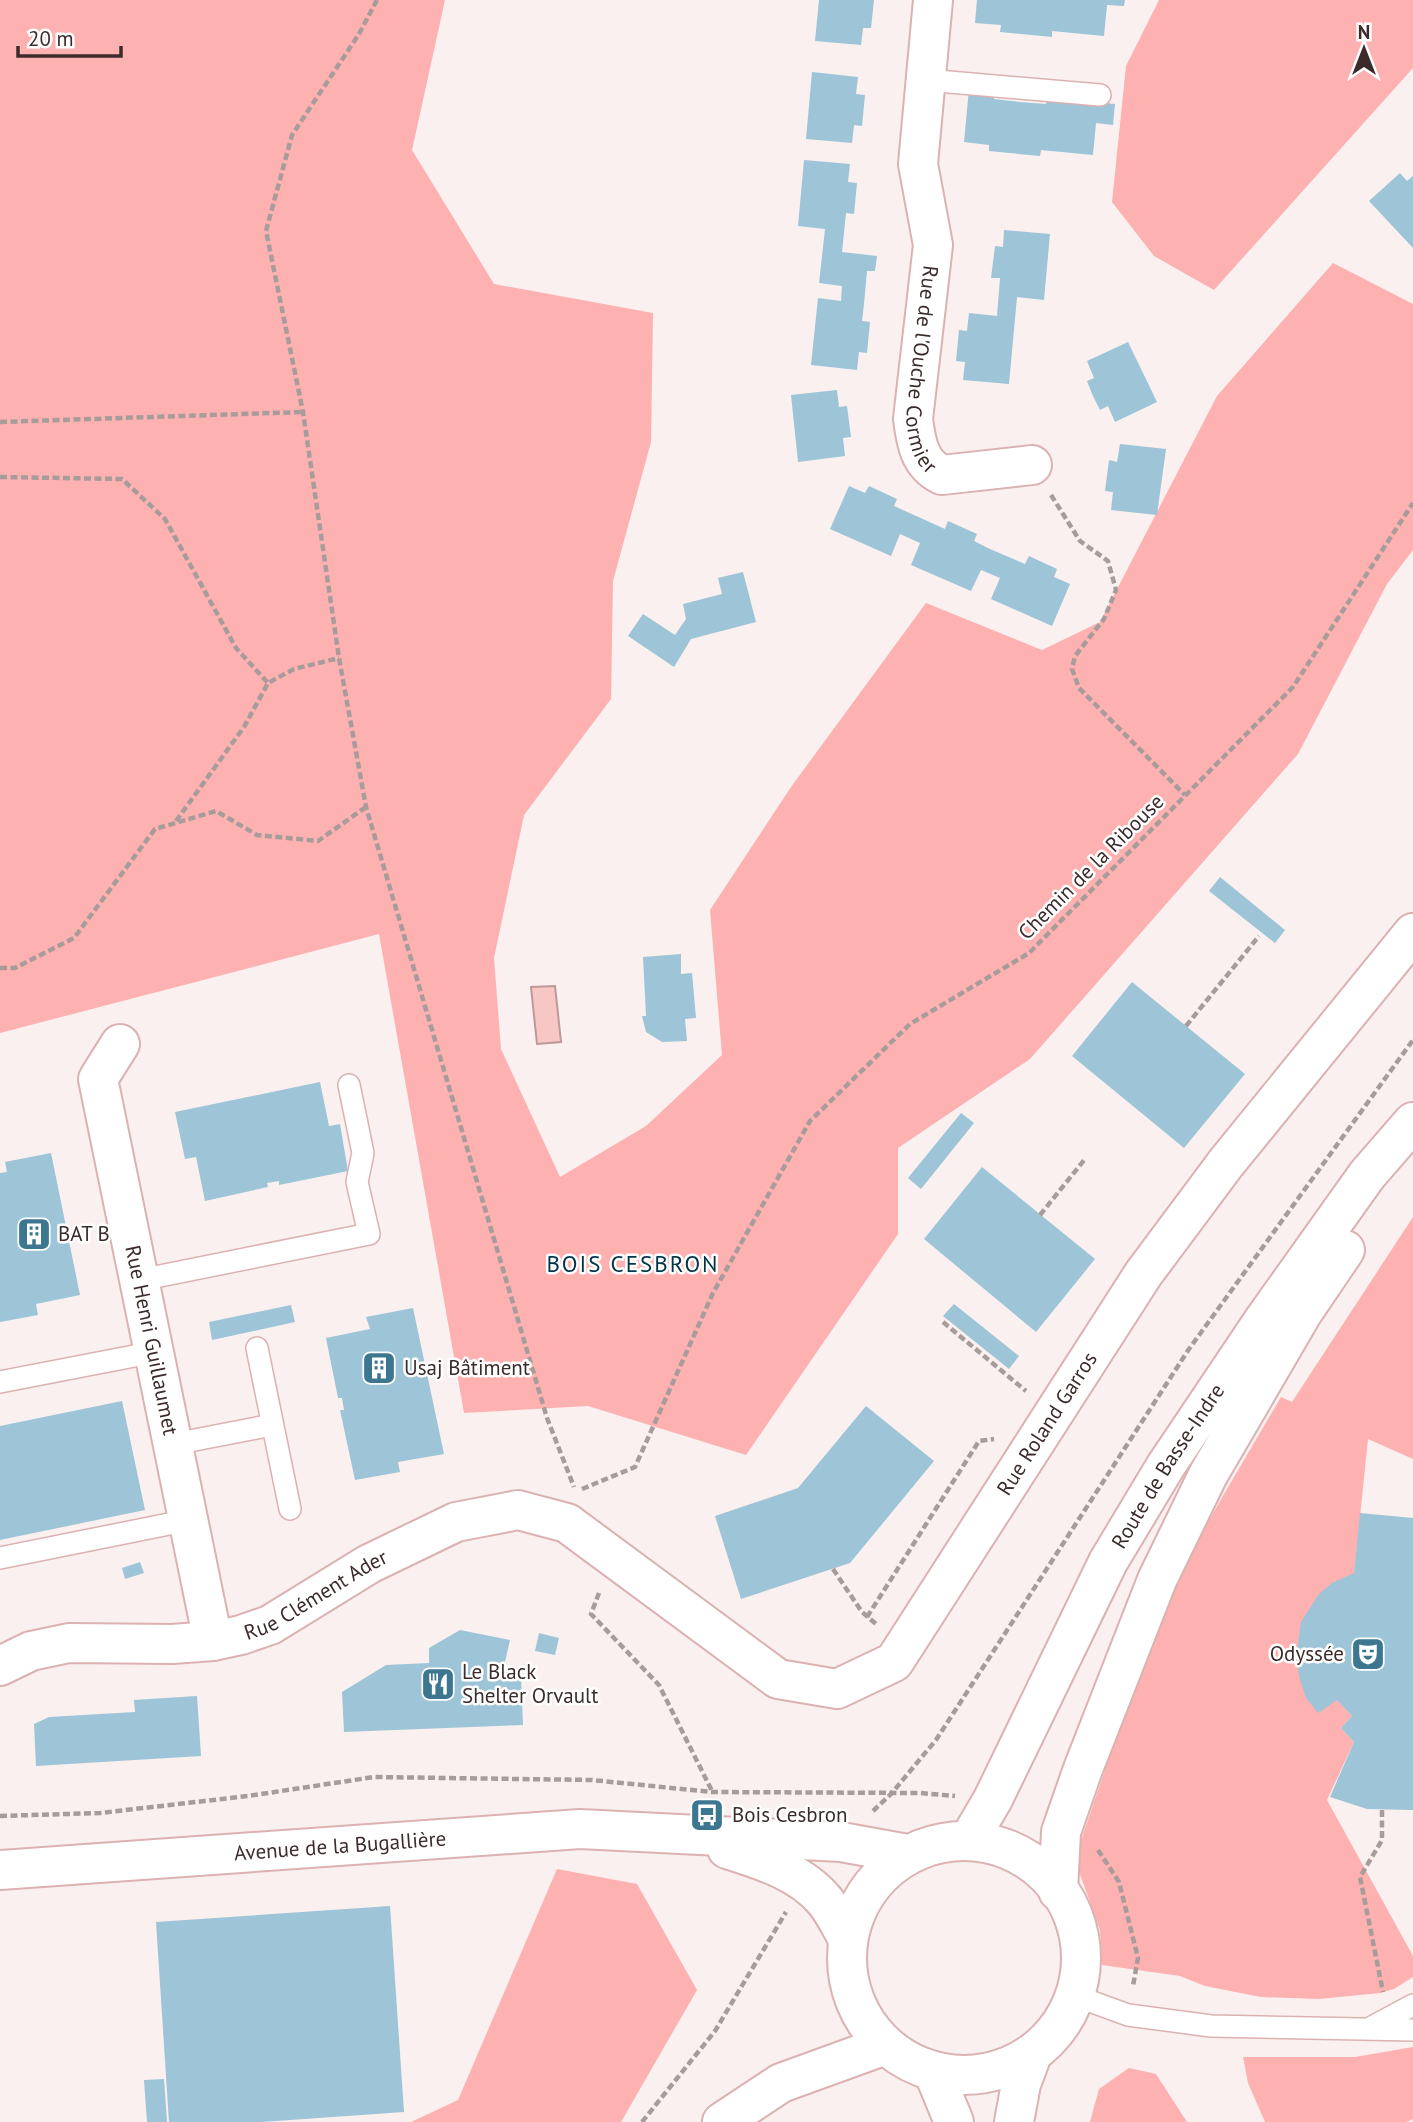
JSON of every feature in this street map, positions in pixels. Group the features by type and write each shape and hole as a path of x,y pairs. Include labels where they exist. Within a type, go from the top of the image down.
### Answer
{"main road":[{"name":"Rue de l'Ouche Cormier","path":"933,0 918,164 933,245 913,419 916,447 933,470 942,475 1032,465"},
{"name":"Rue Roland Garros","path":"613,1557 778,1679 837,1689 894,1662 1144,1273 1226,1163 1413,933"},
{"name":"Rue Henri Guillaumet","path":"120,1044 98,1079 213,1641"},
{"name":"Route de Basse-Indre","path":"969,1840 993,1800 1108,1562 1165,1467 1263,1321 1367,1175 1413,1122"},
{"name":"Route de Basse-Indre","path":"1058,1891 1062,1832 1083,1769 1157,1580 1208,1475 1296,1324 1387,1188 1413,1141"},
{"name":"Rue Clément Ader","path":"0,1666 31,1651 69,1643 172,1644 213,1641 270,1625 369,1564 456,1522 519,1510 567,1523 613,1557"},
{"name":"Avenue de la Bugallière","path":"0,1870 579,1829 841,1842 902,1853"},
{"name":"Avenue de la Bugallière","path":"682,1835 767,1862 807,1883 826,1902 848,1940"},
{"path":"1014,2122 1021,2084 1030,2060 1050,2042 1065,2020 1076,1996 1080,1976 1079,1937 1074,1918 1058,1891 1034,1865 993,1844 969,1840 936,1842 902,1853 879,1875 862,1899 848,1940 846,1976 856,2009 884,2046 912,2064 933,2071 969,2074 1030,2060"},
{"path":"722,2122 781,2083 884,2046"},
{"path":"933,2071 954,2122"}],"lane":[{"path":"926,80 1100,95"},
{"path":"140,1280 369,1234 357,1182 363,1153 349,1085"},
{"path":"257,1348 290,1509"},
{"path":"0,1382 155,1352"},
{"path":"174,1444 272,1425"},
{"path":"0,1558 189,1520"},
{"path":"1076,1996 1128,2015 1211,2026 1281,2029 1372,2027 1413,2030"},
{"path":"1372,2027 1413,2005"}],"path":[{"path":"0,968 15,968 74,938 155,830 216,811 257,835 318,841 366,807 339,658 303,412 266,231 292,135 359,34 377,0"},
{"path":"0,422 303,412"},
{"path":"1032,465 1080,541 1108,561 1116,590 1104,620 1075,656 1072,669 1079,688 1185,795"},
{"path":"0,477 122,479 165,519 236,648 268,682"},
{"name":"Chemin de la Ribouse","path":"366,807 547,1418 576,1491 635,1467 713,1293 810,1121 910,1024 1029,953 1293,687 1413,503"},
{"path":"176,822 244,727 268,682 294,669 339,658"},
{"path":"1186,1026 1259,936"},
{"path":"0,1816 100,1813 248,1796 374,1777 593,1780 712,1792 891,1794 936,1740 1189,1349 1413,1040"},
{"path":"1040,1215 1085,1159"},
{"path":"943,1322 1031,1395"},
{"path":"867,1617 979,1441 998,1438"},
{"path":"613,1557 591,1614 659,1685 712,1792"},
{"path":"834,1569 862,1612 904,1647"},
{"path":"1382,1811 1382,1840 1360,1877 1384,1995"},
{"path":"642,2122 715,2031 789,1906 807,1883"},
{"path":"1133,1984 1146,1987"}],"shaded area":[{"path":"0,0 445,0 412,150 494,284 653,313 651,442 613,581 611,699 524,815 494,958 501,1049 560,1177 646,1126 722,1055 710,910 791,787 926,603 1042,650 1100,622 1217,396 1333,263 1413,304 1413,550 1387,584 1298,754 1030,1059 898,1148 898,1234 746,1455 588,1406 464,1413 379,934 0,1033"},
{"path":"1159,0 1413,0 1413,68 1214,290 1154,256 1112,202 1126,66"},
{"path":"555,986 561,1042 537,1044 531,987"},
{"path":"1413,1217 1413,1459 1368,1439 1351,1605 1332,1694 1352,1716 1341,1728 1354,1742 1327,1800 1413,1956 1413,1977 1394,1989 1380,1993 1319,1999 1261,1997 1205,1986 1180,1976 1102,1965 1100,1930 1077,1866 1079,1846 1137,1677 1189,1554 1281,1397 1292,1402"},
{"path":"557,1869 637,1884 697,1990 621,2122 411,2122 458,2100"},
{"path":"1413,2047 1413,2119 1407,2122 1265,2122 1248,2083 1243,2057 1355,2057"},
{"path":"1129,2068 1156,2074 1187,2122 1090,2122 1099,2089"}],"building":[{"path":"819,0 874,0 871,28 863,28 861,45 815,41"},
{"path":"977,0 1125,0 1124,6 1107,5 1104,36 1052,31 1052,37 1000,32 1001,25 975,23"},
{"path":"812,72 858,77 856,94 865,95 862,126 854,125 852,143 806,139"},
{"path":"969,89 995,92 994,99 1020,102 1046,104 1047,97 1115,104 1113,125 1096,123 1093,155 1041,150 1040,156 989,151 989,145 964,142"},
{"path":"804,160 850,164 848,182 857,183 854,214 846,213 842,252 877,256 875,271 867,271 862,321 870,322 867,353 859,352 857,370 811,365 818,298 841,301 842,286 819,283 825,229 798,226"},
{"path":"1400,173 1407,181 1413,176 1413,248 1369,201"},
{"path":"1004,230 1050,234 1044,300 1017,297 1009,384 963,380 965,362 956,361 959,330 967,331 969,313 997,316 1000,278 991,278 995,246 1003,247"},
{"path":"1128,342 1157,402 1115,422 1108,406 1100,410 1093,396 1087,381 1094,378 1087,361"},
{"path":"837,390 839,407 847,406 851,437 843,438 845,456 798,462 791,395"},
{"path":"1120,444 1166,449 1157,515 1111,510 1113,492 1105,491 1109,460 1117,462"},
{"path":"849,486 865,493 869,486 897,499 894,506 945,529 948,521 977,534 974,541 990,549 1025,564 1029,556 1057,569 1054,577 1070,584 1052,626 991,599 1000,578 981,570 971,591 911,565 920,543 900,534 891,556 830,529"},
{"path":"743,572 756,622 691,639 674,667 628,636 643,614 675,635 686,619 683,604 722,594 718,578"},
{"path":"1220,877 1285,930 1275,943 1209,891"},
{"path":"681,954 681,974 692,973 696,1018 685,1019 687,1041 662,1042 646,1032 642,1016 646,1016 643,957"},
{"path":"1132,982 1245,1074 1184,1148 1072,1056"},
{"path":"320,1082 329,1126 340,1124 348,1171 279,1185 279,1181 267,1183 268,1187 205,1201 196,1157 185,1159 175,1112"},
{"path":"961,1113 974,1123 921,1189 908,1178"},
{"name":"BAT B","path":"51,1153 80,1295 36,1304 38,1315 0,1322 0,1173 7,1172 5,1162"},
{"path":"982,1167 1095,1259 1036,1332 924,1239"},
{"path":"954,1304 1019,1356 1009,1369 943,1316"},
{"path":"291,1305 295,1322 212,1340 209,1322"},
{"name":"Usaj Bâtiment","path":"413,1308 444,1454 398,1462 400,1472 355,1480 340,1410 344,1410 342,1398 338,1398 326,1338 370,1329 366,1317"},
{"path":"122,1401 145,1510 0,1540 0,1426"},
{"path":"866,1406 934,1461 850,1563 741,1599 715,1516 798,1488"},
{"name":"Odyssée","path":"1360,1513 1413,1518 1413,1810 1367,1809 1330,1797 1354,1742 1341,1728 1352,1716 1337,1700 1318,1713 1306,1698 1300,1680 1296,1657 1301,1622 1319,1594 1332,1583 1354,1573"},
{"path":"140,1562 144,1573 125,1579 122,1568"},
{"name":"Le Black Shelter Orvault","path":"460,1630 510,1640 503,1671 521,1676 523,1725 344,1732 342,1692 386,1665 429,1663 429,1648"},
{"path":"539,1633 559,1638 555,1655 535,1651"},
{"path":"197,1696 201,1756 36,1766 34,1724 49,1717 135,1712 134,1700"},
{"path":"390,1906 404,2112 262,2122 169,2122 156,1922"},
{"path":"164,2079 167,2122 147,2122 144,2080"}],"place":[{"name":"BAT B","path":"34,1234"},
{"name":"Usaj Bâtiment","path":"379,1368"},
{"name":"Odyssée","path":"1368,1654"},
{"name":"Le Black Shelter Orvault","path":"438,1684"},
{"name":"Bois Cesbron","path":"707,1815"}],"district":[{"name":"BOIS CESBRON","path":"633,1264"}]}
